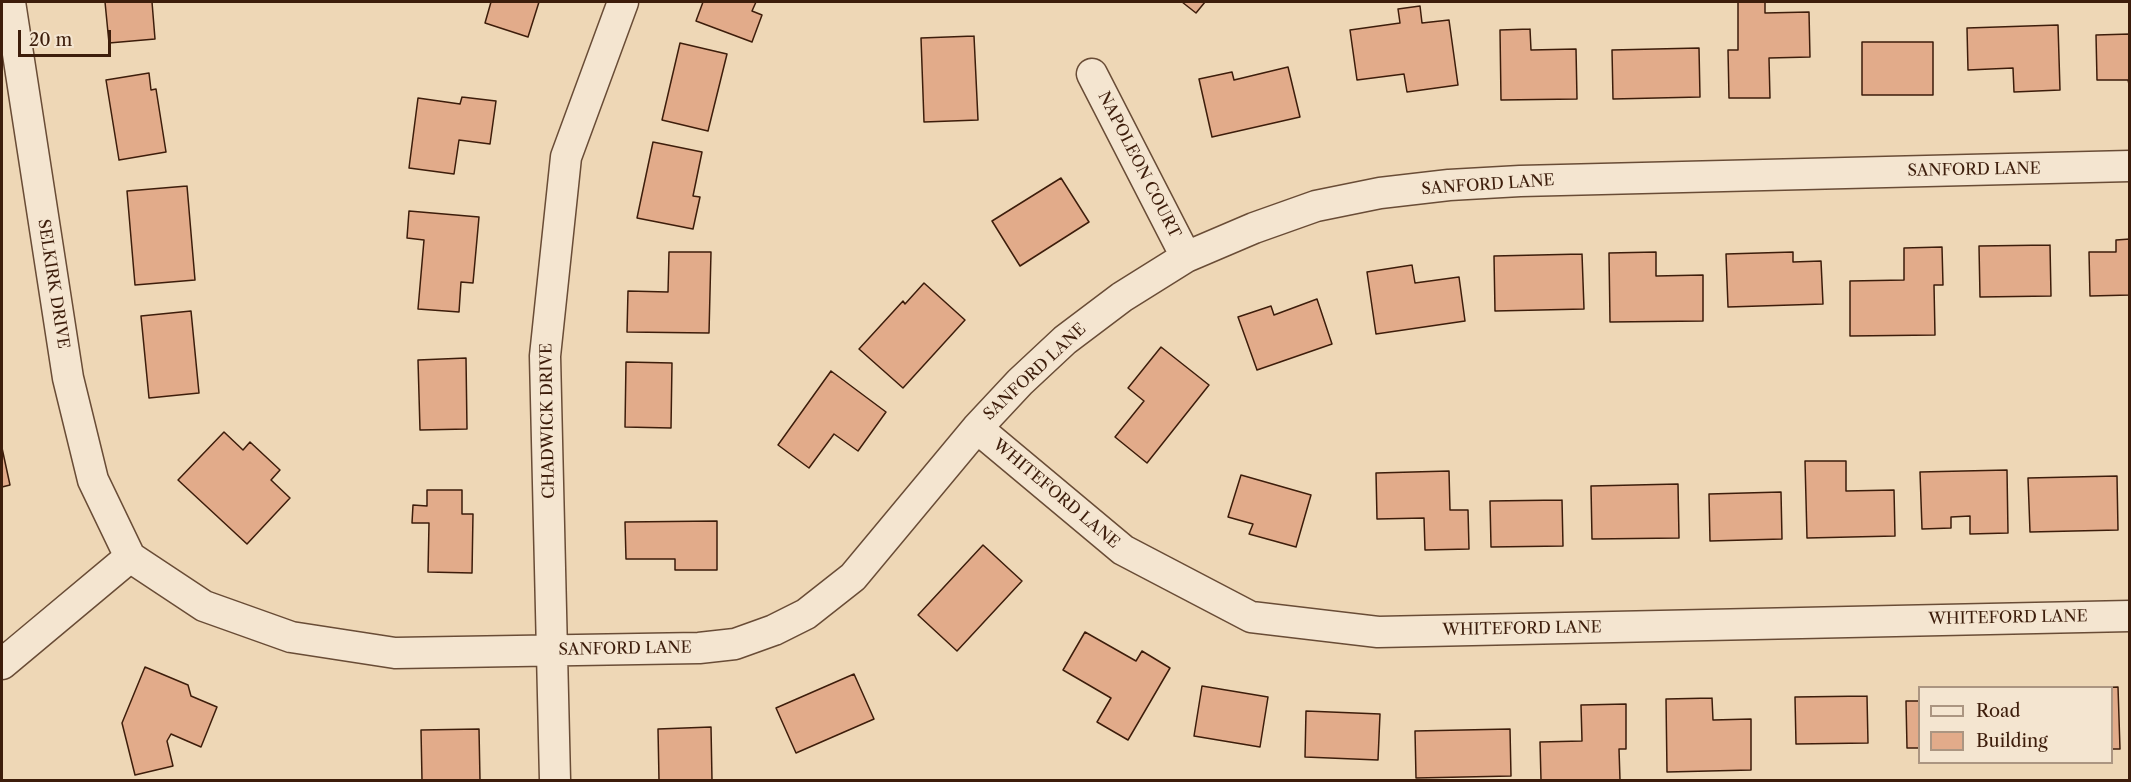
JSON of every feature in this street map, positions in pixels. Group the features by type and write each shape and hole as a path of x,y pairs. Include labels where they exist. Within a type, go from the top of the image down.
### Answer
{"street":[{"name":"SELKIRK DRIVE","path":"9,2 68,378 93,480 130,557"},
{"name":"CHADWICK DRIVE","path":"555,780 545,356 566,157 623,2"},
{"name":"NAPOLEON COURT","path":"1092,74 1186,257"},
{"name":"SANFORD LANE","path":"130,557 204,606 291,637 395,653 699,648 735,644 774,630 806,614 853,577 977,428 1020,382 1065,340 1122,297 1186,257 1254,228 1316,206 1380,193 1449,185 1520,181 2130,166"},
{"name":"WHITEFORD LANE","path":"977,428 1123,550 1251,617 1378,632 2130,616"},
{"path":"2,664 130,557"}],"building":[{"path":"105,2 152,2 155,39 109,43"},
{"path":"491,2 539,2 528,37 485,23"},
{"path":"703,2 756,2 752,11 762,15 752,42 696,21"},
{"path":"1182,2 1205,2 1196,13"},
{"path":"1738,2 1765,2 1765,13 1809,12 1810,57 1769,58 1770,98 1729,98 1728,50 1738,50"},
{"path":"1420,6 1422,23 1449,20 1458,85 1407,92 1404,74 1357,80 1350,30 1400,23 1398,9"},
{"path":"2058,25 2060,90 2014,92 2013,68 1968,70 1967,28"},
{"path":"1530,29 1531,50 1576,49 1577,99 1501,100 1500,30"},
{"path":"2130,34 2130,88 2128,80 2097,80 2096,35"},
{"path":"974,36 978,120 924,122 921,38"},
{"path":"1862,42 1933,42 1933,95 1862,95"},
{"path":"680,43 727,54 708,131 662,120"},
{"path":"1699,48 1700,97 1613,99 1612,50"},
{"path":"1288,67 1300,117 1212,137 1199,79 1232,72 1234,80"},
{"path":"149,73 151,90 156,89 166,152 119,160 106,80"},
{"path":"462,97 496,101 490,144 459,140 454,174 409,168 418,98 460,104"},
{"path":"653,142 702,152 693,196 700,197 693,229 637,218"},
{"path":"1061,178 1089,222 1020,266 992,221"},
{"path":"187,186 195,280 135,285 127,191"},
{"path":"409,211 479,217 473,283 461,282 459,312 418,309 424,240 407,238"},
{"path":"2130,239 2130,295 2090,296 2089,252 2116,252 2116,240"},
{"path":"2050,245 2051,296 1980,297 1979,246"},
{"path":"1942,247 1943,285 1934,285 1935,335 1850,336 1850,281 1904,280 1904,248"},
{"path":"669,252 711,252 709,333 627,332 628,291 668,292"},
{"path":"1656,252 1656,276 1703,275 1703,321 1610,322 1609,253"},
{"path":"1793,252 1793,262 1821,261 1823,304 1728,307 1726,254"},
{"path":"1582,254 1584,309 1495,311 1494,256"},
{"path":"1412,265 1415,283 1459,277 1465,321 1376,334 1367,272"},
{"path":"924,283 965,320 903,388 859,349 903,301 905,304"},
{"path":"1317,299 1332,344 1257,370 1238,317 1271,306 1274,315"},
{"path":"191,311 199,393 149,398 141,316"},
{"path":"1161,347 1209,385 1147,463 1115,437 1144,401 1128,388"},
{"path":"466,358 467,429 420,430 418,360"},
{"path":"626,362 672,363 671,428 625,427"},
{"path":"831,371 886,412 858,451 834,434 809,468 778,445"},
{"path":"224,432 243,450 250,442 280,470 271,480 290,498 247,544 178,480"},
{"path":"2,448 10,485 2,487"},
{"path":"1805,461 1846,461 1846,491 1894,490 1895,536 1807,538"},
{"path":"2007,470 2008,533 1970,534 1970,516 1951,517 1951,528 1922,529 1920,472"},
{"path":"1449,471 1450,510 1468,510 1469,549 1425,550 1424,518 1377,519 1376,473"},
{"path":"1241,475 1311,495 1296,547 1249,534 1253,524 1228,517"},
{"path":"2117,476 2118,530 2030,532 2028,478"},
{"path":"1678,484 1679,538 1592,539 1591,486"},
{"path":"427,490 462,490 462,514 473,514 472,573 428,572 429,523 412,523 413,505 427,506"},
{"path":"1781,492 1782,539 1710,541 1709,494"},
{"path":"1562,500 1563,546 1491,547 1490,501"},
{"path":"717,521 717,570 675,570 675,559 626,559 625,522"},
{"path":"983,545 1022,581 957,651 918,615"},
{"path":"1085,632 1136,661 1142,651 1170,668 1128,740 1097,722 1111,698 1063,670"},
{"path":"145,667 188,685 191,696 217,707 201,747 171,734 167,741 173,766 135,775 122,723"},
{"path":"854,674 874,719 796,753 776,708"},
{"path":"1202,686 1268,697 1260,747 1194,736"},
{"path":"2113,687 2118,687 2120,749 2113,749"},
{"path":"1867,696 1868,743 1796,744 1795,697"},
{"path":"1712,698 1713,720 1751,719 1751,770 1667,772 1666,699"},
{"path":"1906,701 1918,701 1918,748 1907,748"},
{"path":"1626,704 1626,749 1619,749 1620,780 1541,780 1540,742 1582,741 1581,705"},
{"path":"1306,711 1380,714 1378,760 1305,757"},
{"path":"711,727 712,780 659,780 658,729"},
{"path":"479,729 480,780 422,780 421,730"},
{"path":"1510,729 1511,776 1416,778 1415,731"}]}
